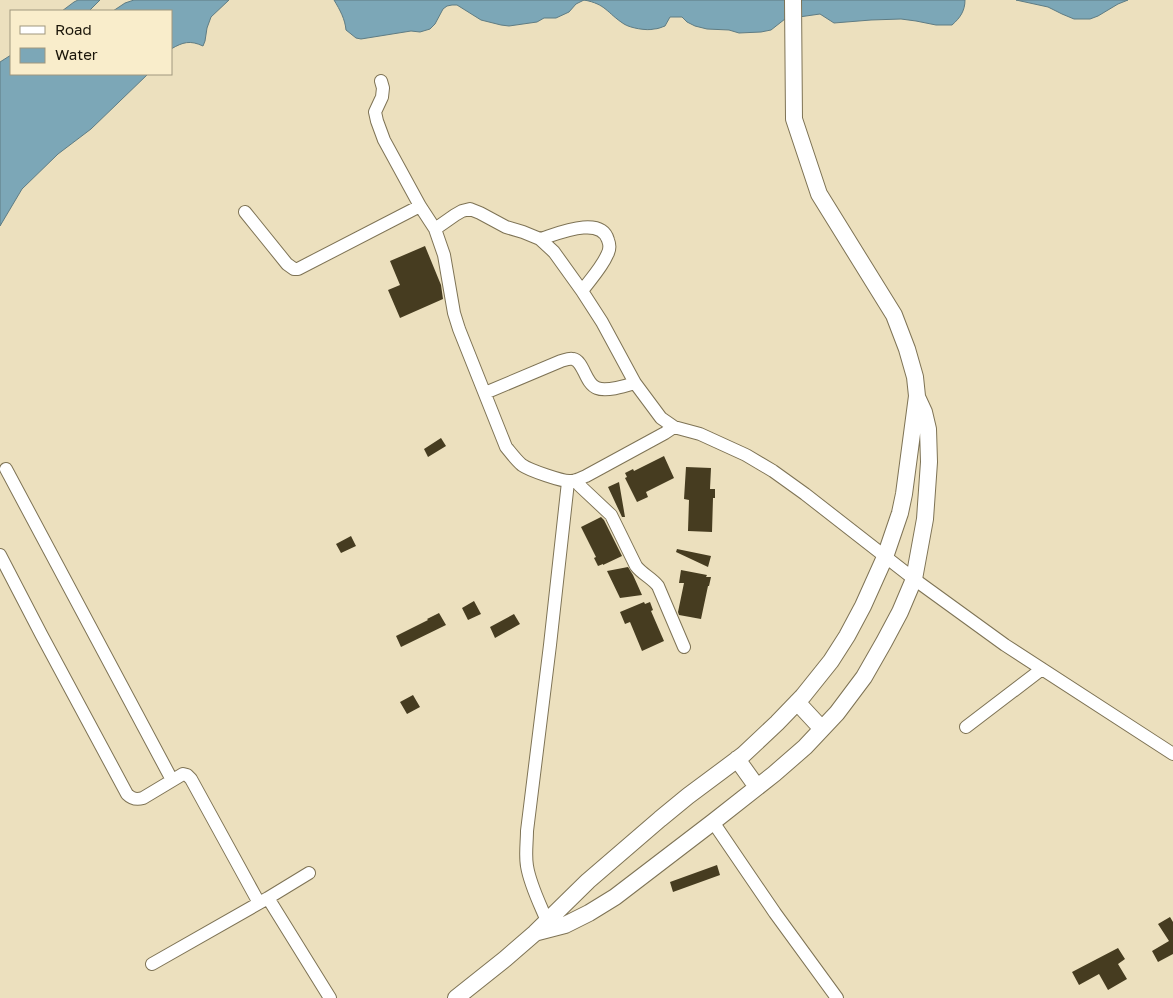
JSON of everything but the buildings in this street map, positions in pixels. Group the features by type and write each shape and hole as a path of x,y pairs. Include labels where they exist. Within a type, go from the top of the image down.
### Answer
{"street":[{"path":"456,998 536,933 588,881 660,819 737,759 804,696 831,661 863,606 885,557 900,513 917,396 915,377 894,315 819,194 794,119 794,0"},
{"path":"381,81 383,88 382,97 376,108 375,116 384,140 420,206 435,229 444,255 454,313 506,447 528,469 572,481 579,485 611,515 636,566 642,573 654,580 661,590 684,647"},
{"path":"245,212 287,264 294,269 298,269 420,206"},
{"path":"435,229 462,211 470,210 476,211 506,227 540,239 554,252 582,291 602,322 635,384 661,418 674,427 700,434 746,455 773,471 914,580 1005,645 1173,754"},
{"path":"540,239 574,229 590,227 602,230 607,235 610,248 607,256 582,291"},
{"path":"485,393 554,363 572,358 579,364 591,385 595,388 606,389 635,384"},
{"path":"536,933 565,925 589,914 615,897 713,822 805,747 837,713 864,677 900,612 914,580 925,519 929,462 928,429 924,412 917,396"},
{"path":"572,481 586,476 674,427"},
{"path":"6,469 172,780"},
{"path":"547,921 527,866 526,847 572,481"},
{"path":"0,555 127,794 131,798 143,798 183,774 191,779 264,900 330,998"},
{"path":"966,727 1042,669"},
{"path":"797,702 822,729"},
{"path":"737,759 757,787"},
{"path":"713,822 775,913 837,998"},
{"path":"152,964 309,873"}],"water":[{"path":"78,0 100,0 90,10 63,10"},
{"path":"134,0 229,0 211,17 203,46 187,43 172,48 172,10 114,10"},
{"path":"334,0 584,0 576,4 569,12 556,18 544,18 537,22 509,26 481,20 457,5 452,5 443,9 430,29 420,32 411,31 361,39 356,38 346,30 345,22"},
{"path":"584,0 965,0 962,14 952,25 936,25 901,19 834,23 820,14 785,19 771,30 739,33 695,26 682,17 670,17 665,26 657,29 634,28 618,20 602,6"},
{"path":"1016,0 1128,0 1090,19 1074,19 1048,7"},
{"path":"10,56 10,75 147,75 91,129 58,154 22,189 0,226 0,62"}]}
